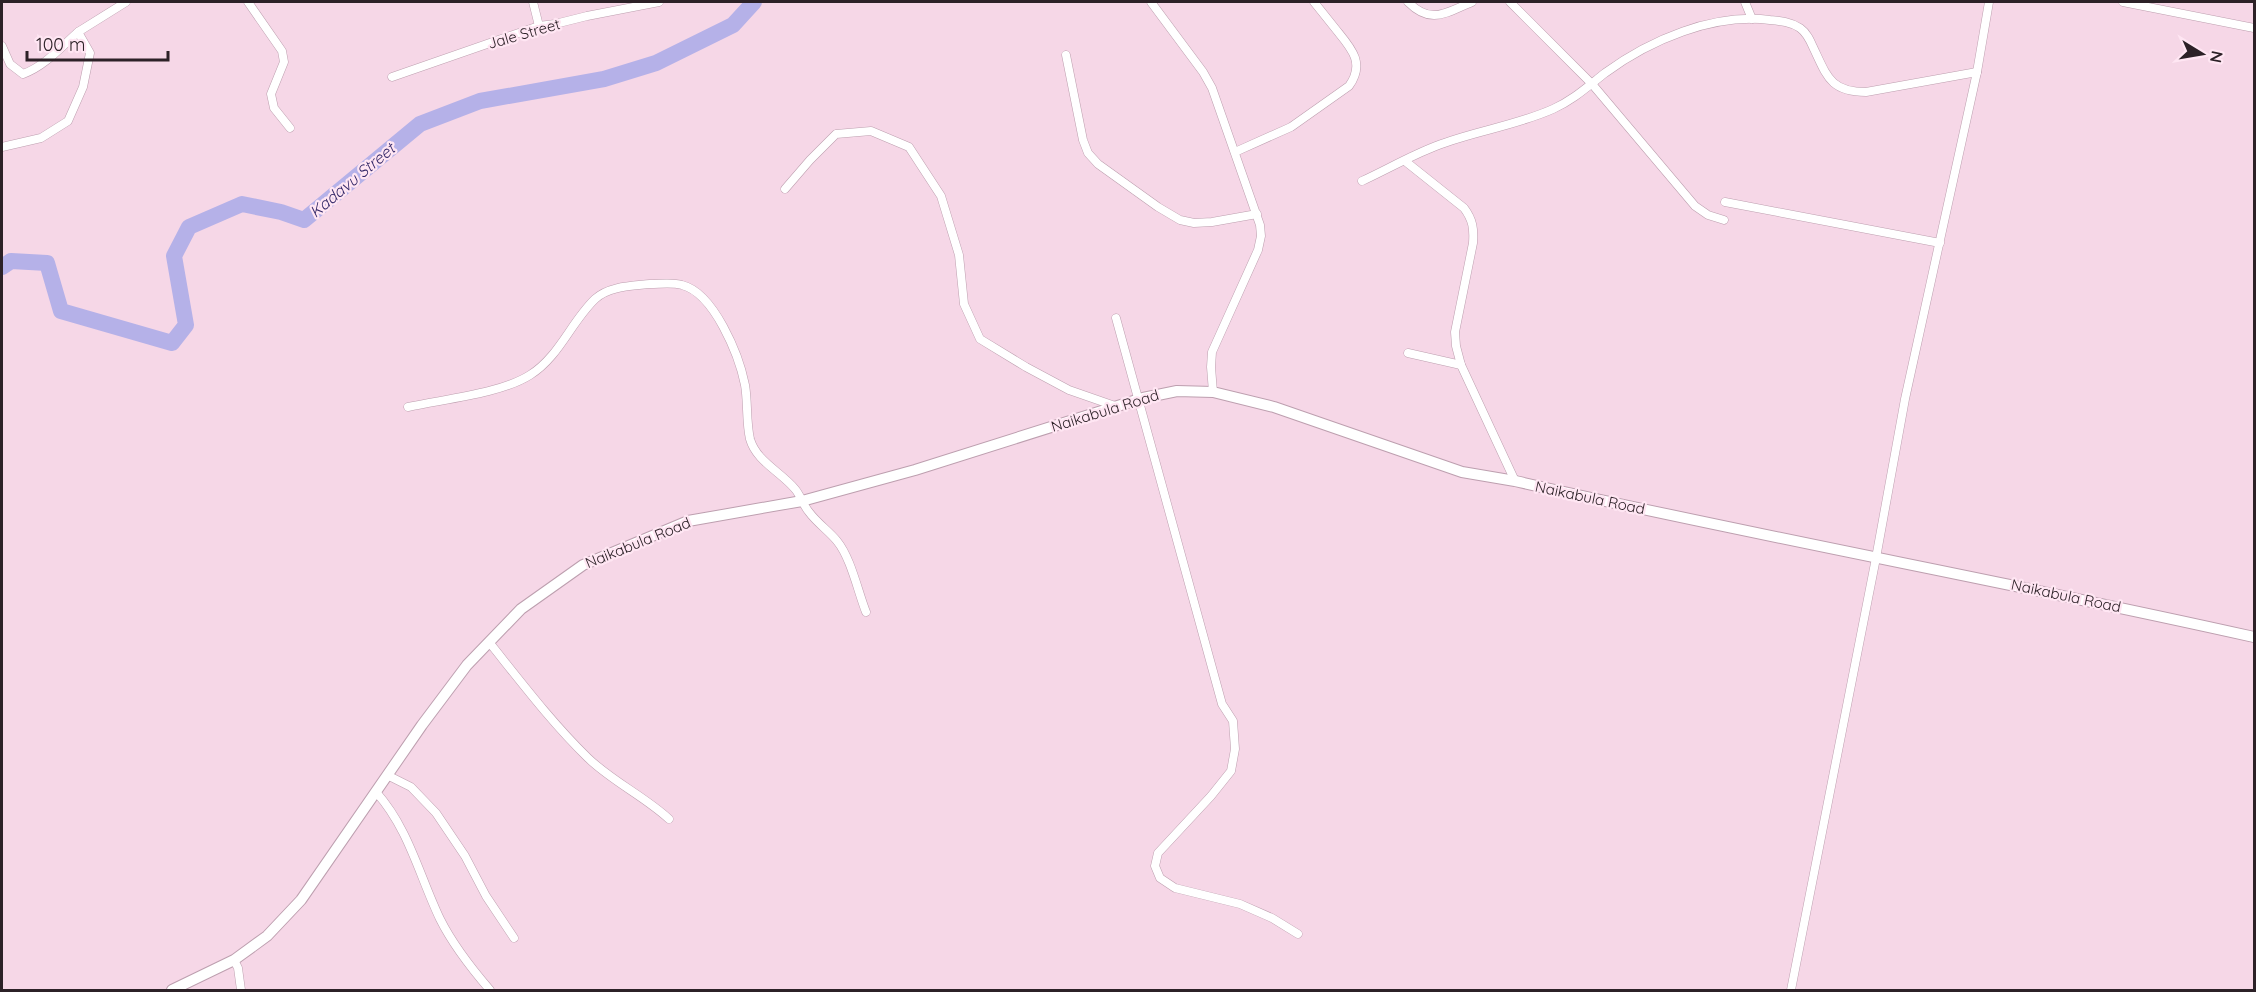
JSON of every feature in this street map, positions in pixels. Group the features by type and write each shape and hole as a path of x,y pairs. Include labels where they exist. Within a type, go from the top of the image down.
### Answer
{"street":[{"path":"2,46 10,64 23,74 45,61 78,32 126,2"},
{"path":"248,2 282,51 284,62 271,94 274,108 290,128"},
{"path":"532,2 539,26"},
{"name":"Jale Street","path":"392,77 539,26 658,2"},
{"path":"1151,2 1208,80 1257,214 1261,236 1258,250 1212,352 1213,393"},
{"path":"1235,152 1291,127 1353,81 1357,69 1354,51 1314,2"},
{"path":"1408,2 1418,11 1435,16 1472,2"},
{"path":"1510,2 1592,84 1695,206 1708,215 1724,220"},
{"path":"1746,2 1752,19"},
{"path":"1791,990 1905,399 1977,72 1989,2"},
{"path":"2123,2 2254,28"},
{"path":"1362,181 1436,146 1551,110 1574,98 1632,56 1659,42 1702,26 1752,19 1787,22 1800,28 1806,34 1828,79 1837,87 1852,92 1866,92 1977,72"},
{"path":"2,147 41,138 68,121 83,87 90,53 78,32"},
{"path":"1066,55 1083,140 1088,153 1098,164 1180,220 1194,223 1212,222 1257,214"},
{"path":"785,189 836,134 871,131 909,147 941,196 959,255 964,304 980,339 1069,390 1116,407"},
{"path":"1405,161 1464,208 1471,217 1474,229 1473,243 1455,332 1456,346 1461,365 1515,481"},
{"path":"1725,202 1940,243"},
{"path":"408,407 488,390 525,378 547,362 596,298 610,290 661,284 683,285 693,291 719,318 732,342 745,386 750,439 757,452 797,491 809,514 838,542 866,612"},
{"path":"1116,318 1222,704 1233,721 1235,749 1231,771 1158,853 1155,866 1160,878 1175,888 1240,904 1272,918 1298,934"},
{"path":"1408,353 1461,365"},
{"name":"Naikabula Road","path":"172,990 234,960 267,936 301,900 387,775 467,665 521,609 583,565 688,521 802,501 915,471 1139,399 1177,391 1213,393 1274,407 1462,472 2079,598 2254,637"},
{"path":"489,642 539,705 589,758 618,784 654,805 669,819"},
{"path":"387,775 411,787 436,813 465,856 486,896 514,938"},
{"path":"376,792 392,811 404,831 445,929 463,957 490,990"},
{"path":"234,960 238,968 241,990"}],"waterway":[{"name":"Kadavu Street","path":"2,267 11,261 47,263 61,311 172,343 186,325 174,256 189,227 242,204 281,212 304,220 420,124 480,101 604,79 656,63 733,25 754,2"}]}
